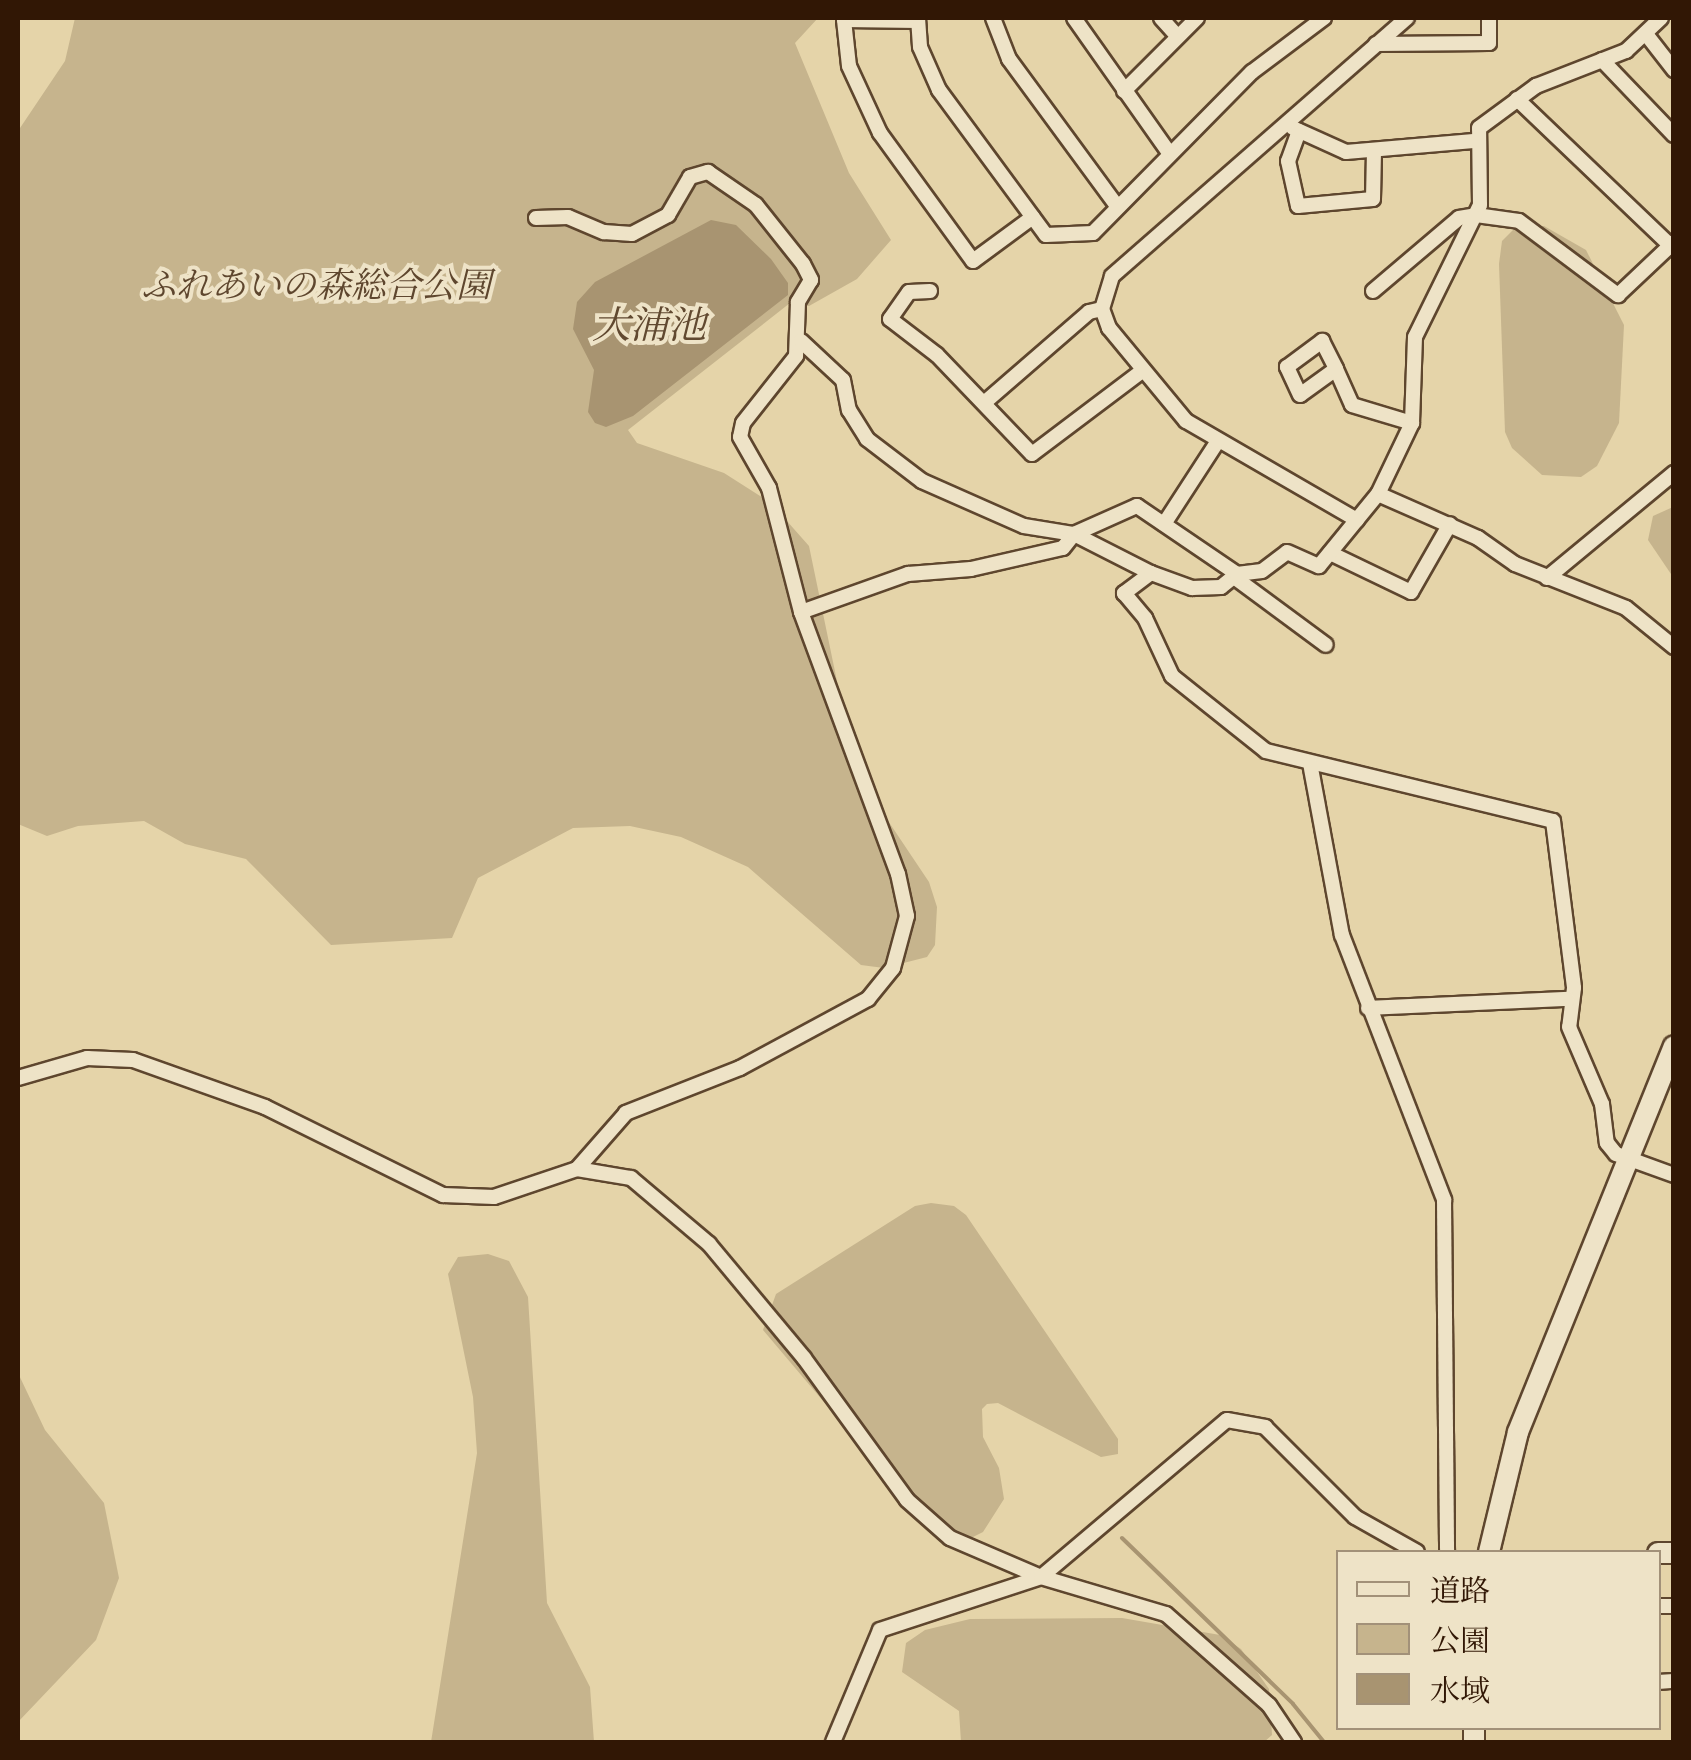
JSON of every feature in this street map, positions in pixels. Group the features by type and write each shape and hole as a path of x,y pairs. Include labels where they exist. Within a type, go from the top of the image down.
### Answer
{"street":[{"path":"993,18 1009,59 1117,206"},
{"path":"1074,18 1170,154"},
{"path":"1161,18 1178,36"},
{"path":"1124,90 1197,18"},
{"path":"1033,217 973,261 880,133 850,66 844,20 918,19 920,46 940,90 1033,217 1046,235 1093,232 1252,72 1324,18"},
{"path":"1357,520 1186,421 1142,372 1102,309 1112,276 1407,18"},
{"path":"1376,44 1489,43 1489,18"},
{"path":"801,342 843,380 849,410 867,439 922,482 1024,526 1074,534 1151,573 1192,588 1221,588 1235,576 1262,572 1287,552 1319,566 1378,494 1412,423 1415,337 1476,215 1474,141 1486,119 1517,99 1602,60 1646,34 1661,18"},
{"path":"1646,34 1674,70"},
{"path":"1602,60 1674,135"},
{"path":"1374,291 1460,218 1476,215 1519,222 1618,296 1672,243 1517,99"},
{"path":"1283,124 1346,152 1474,141"},
{"path":"1299,131 1288,161 1298,206 1373,199 1374,150"},
{"path":"536,218 568,217 604,232 632,234 676,208 690,177 712,173 756,205 804,264 811,280 798,302 801,342 787,374 756,404 740,437 769,488 801,612 898,874 907,916 904,944 868,999 740,1068 626,1113 577,1169"},
{"path":"930,291 908,292 890,319 984,403 1032,454 1142,372"},
{"path":"984,403 1088,312 1102,309"},
{"path":"1336,369 1352,405 1412,423"},
{"path":"1164,524 1218,442"},
{"path":"1547,578 1674,473"},
{"path":"1378,494 1450,524 1547,578 1626,608 1674,648"},
{"path":"801,612 908,574 971,570 1062,548 1074,534 1137,506 1326,645"},
{"path":"1330,553 1411,592 1450,524"},
{"path":"1151,573 1124,594 1145,618 1172,676 1266,750 1553,821 1574,988 1568,999 1569,1026 1602,1104 1607,1143 1627,1158 1674,1174"},
{"path":"1310,763 1342,934 1444,1200 1447,1550"},
{"path":"1368,1008 1568,999"},
{"path":"1489,1550 1518,1432 1674,1046"},
{"path":"18,1078 87,1058 134,1060 266,1108 444,1195 494,1196 577,1169 631,1178 678,1215 804,1358 906,1500 950,1538 1041,1577 1166,1614 1269,1705 1294,1742"},
{"path":"833,1742 880,1630 1041,1577 1214,1425 1242,1418 1265,1427 1380,1536 1412,1550"}],"green space":[{"name":"ふれあいの森総合公園","path":"75,18 818,18 795,43 849,173 891,240 857,279 809,306 790,303 628,430 637,443 724,473 771,503 809,546 856,773 929,882 937,907 935,945 927,957 884,968 861,965 748,867 681,837 630,826 573,828 478,878 452,938 331,945 246,859 185,844 144,821 78,826 47,836 18,824 18,131 65,61"},
{"path":"1517,226 1544,226 1586,250 1624,325 1619,423 1597,466 1581,477 1542,475 1512,448 1505,432 1499,264 1502,241"},
{"path":"1674,507 1673,577 1648,540 1653,516"},
{"path":"915,1206 954,1206 966,1215 1118,1439 1118,1454 1101,1457 998,1403 987,1404 982,1409 983,1437 999,1468 1004,1499 983,1532 965,1541 952,1541 867,1453 763,1330 776,1294"},
{"path":"488,1254 509,1261 528,1297 547,1603 590,1687 594,1742 431,1742 477,1453 473,1397 448,1274 458,1257"},
{"path":"18,1373 45,1430 104,1503 119,1578 96,1640 18,1722"},
{"path":"1122,1618 1220,1635 1241,1649 1269,1689 1272,1735 1264,1742 961,1742 959,1711 902,1672 906,1643 925,1630 970,1619"}],"water":[{"name":"大浦池","path":"711,220 736,225 771,259 788,283 788,295 633,416 606,427 595,423 588,412 594,370 573,329 577,302 595,282"}],"waterway":[{"path":"1122,1538 1293,1704 1324,1742"}]}
